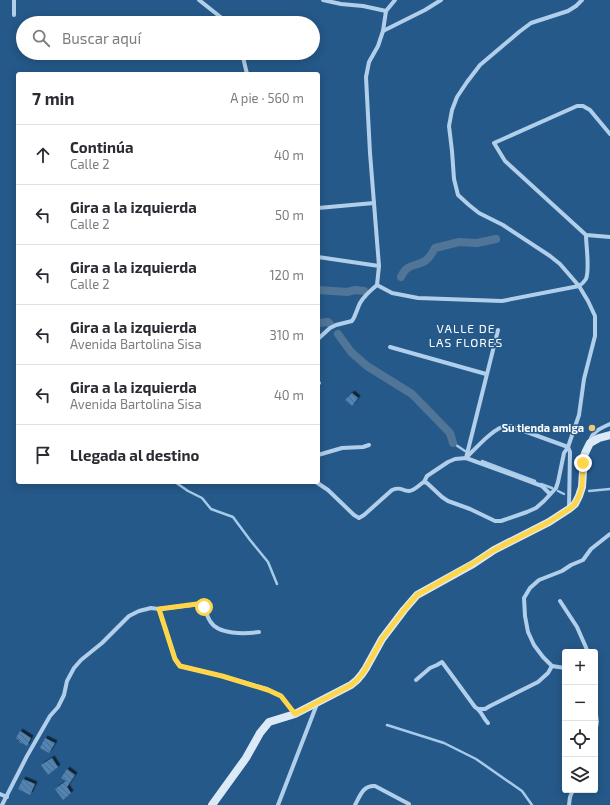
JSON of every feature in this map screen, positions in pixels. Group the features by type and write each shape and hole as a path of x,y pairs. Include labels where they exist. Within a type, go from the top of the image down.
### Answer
{"street":[{"path":"14,0 14,16"},
{"path":"199,0 219,16"},
{"path":"323,0 386,11"},
{"path":"320,337 330,328 352,321 360,303 377,285 378,266 366,77 369,62 378,46 383,31 386,11 395,0"},
{"path":"383,31 442,0"},
{"path":"424,482 448,501 470,509 495,521 501,521 536,508 556,488 558,482 564,453 568,447 579,415 584,379 594,336 595,316 579,286 560,264 503,225 479,213 458,195 454,179 449,126 452,110 457,97 480,65 531,23 568,11 582,0"},
{"path":"244,60 247,72"},
{"path":"610,134 590,110 583,106 577,106 494,143 505,161 586,235 610,237"},
{"path":"320,208 374,203"},
{"path":"377,285 392,293 418,298 502,301 579,286 586,279 586,235"},
{"path":"320,257 378,266"},
{"path":"466,458 498,330"},
{"path":"390,347 486,374"},
{"path":"212,805 246,758 260,733 269,722 295,714 351,685 357,680 366,668 382,639 417,595 494,550 549,522 575,504 580,495 584,456 591,437 594,433 610,424"},
{"path":"466,458 488,436 501,427 507,426 568,447"},
{"path":"590,443 610,435"},
{"path":"320,454 342,448 363,447 369,444"},
{"path":"568,447 570,452 569,509"},
{"path":"319,484 328,490 359,518 392,490 398,488 409,491 414,489 424,482 427,476 448,462 455,459 466,458 542,486 550,494"},
{"path":"562,668 552,666 538,651 530,638 525,616 524,598 530,588 539,580 562,571 583,560 591,549 610,534"},
{"path":"560,602 576,627 587,649"},
{"path":"2,805 27,756 50,716 58,707 74,668 129,616 139,611 151,608 159,609 201,604 214,627 236,633 259,632"},
{"path":"159,609 175,659 180,666 222,676 268,690 281,696 295,714"},
{"path":"416,680 430,668 442,662 474,706 479,709 488,723"},
{"path":"479,709 485,709 538,682 548,674 552,666"},
{"path":"278,805 318,702"},
{"path":"355,805 364,789 370,786 375,786 409,804"},
{"path":"569,805 572,793"},
{"path":"0,794 7,797"}],"building":[{"path":"352,393 358,398 352,406 345,400"},
{"path":"20,731 31,738 27,746 19,742 20,741 16,738"},
{"path":"45,738 55,743 49,753 40,748"},
{"path":"52,758 58,767 48,775 41,765"},
{"path":"67,769 75,775 67,787 71,793 63,800 55,789 66,781 61,778"},
{"path":"23,779 35,784 30,795 18,789"}],"waterway":[{"path":"401,277 406,269 425,261 435,248 459,242 477,243 496,239"},
{"path":"320,290 347,292 355,290 364,291"},
{"path":"320,323 328,322 330,324"},
{"path":"338,334 351,352 367,366 412,394 450,433 453,443"},
{"path":"453,443 465,451"},
{"path":"482,461 535,481"},
{"path":"178,484 202,498 211,509 233,517 268,562 277,584"},
{"path":"541,484 552,488"},
{"path":"589,491 610,489"},
{"path":"558,491 564,494"},
{"path":"387,725 444,743 476,759 522,791 532,805"}],"place":[{"name":"Su tienda amiga","path":"592,428"}],"district":[{"name":"VALLE DE LAS FLORES","path":"466,336"}],"route":[{"path":"204,607 201,604 197,604 159,609 167,630 175,659 180,666 222,676 268,690 281,696 295,714 351,685 357,680 366,668 382,639 417,595 494,550 549,522 575,504 578,500 582,487 583,463"}]}
